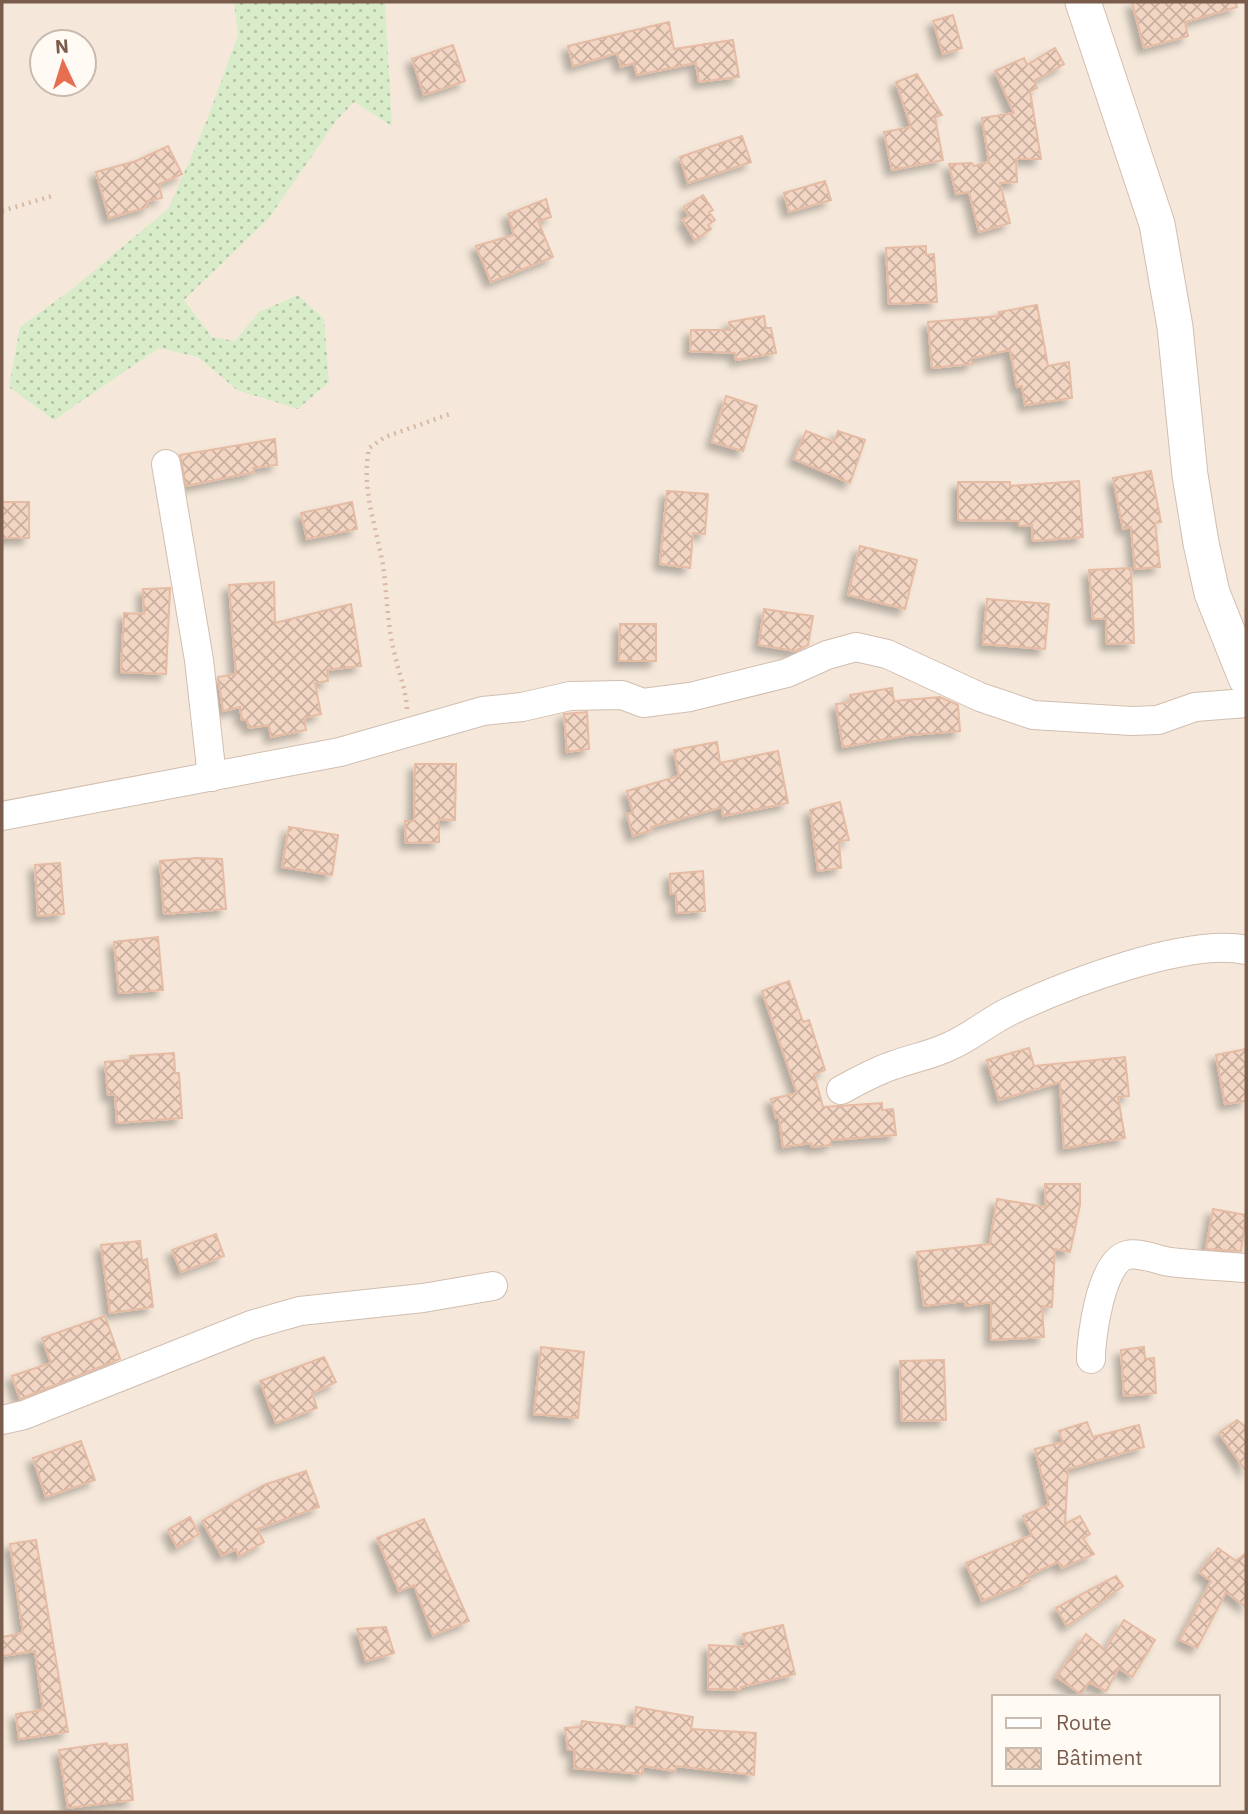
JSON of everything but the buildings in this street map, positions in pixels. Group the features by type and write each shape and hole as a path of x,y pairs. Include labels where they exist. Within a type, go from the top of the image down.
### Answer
{"street":[{"path":"1083,2 1157,224 1175,327 1190,475 1201,543 1212,593 1246,678"},
{"path":"166,464 198,660 212,777"},
{"path":"2,816 340,752 483,711 522,707 570,696 610,694 643,703 690,697 787,673 827,655 856,647 887,654 980,697 1033,715 1158,720 1222,703 1246,703"},
{"path":"841,1090 894,1065 951,1046 1011,1011 1119,970 1202,948 1233,947 1246,950"},
{"path":"1091,1359 1091,1341 1105,1279 1118,1260 1128,1255 1171,1262 1246,1268"},
{"path":"2,1420 24,1415 251,1325 300,1311 423,1298 493,1286"}],"path":[{"path":"2,211 52,196"},
{"path":"404,734 406,695 393,650 383,569 370,516 366,463 369,448 385,437 450,414"}],"shaded area":[{"path":"2,2 1246,2 1246,1812 2,1812"}],"green space":[{"path":"234,2 385,3 392,126 354,102 336,121 269,218 184,300 212,337 235,341 259,312 298,295 324,319 329,382 298,409 237,390 198,357 159,348 54,420 9,387 20,327 71,290 169,208 207,120 238,35"}]}
